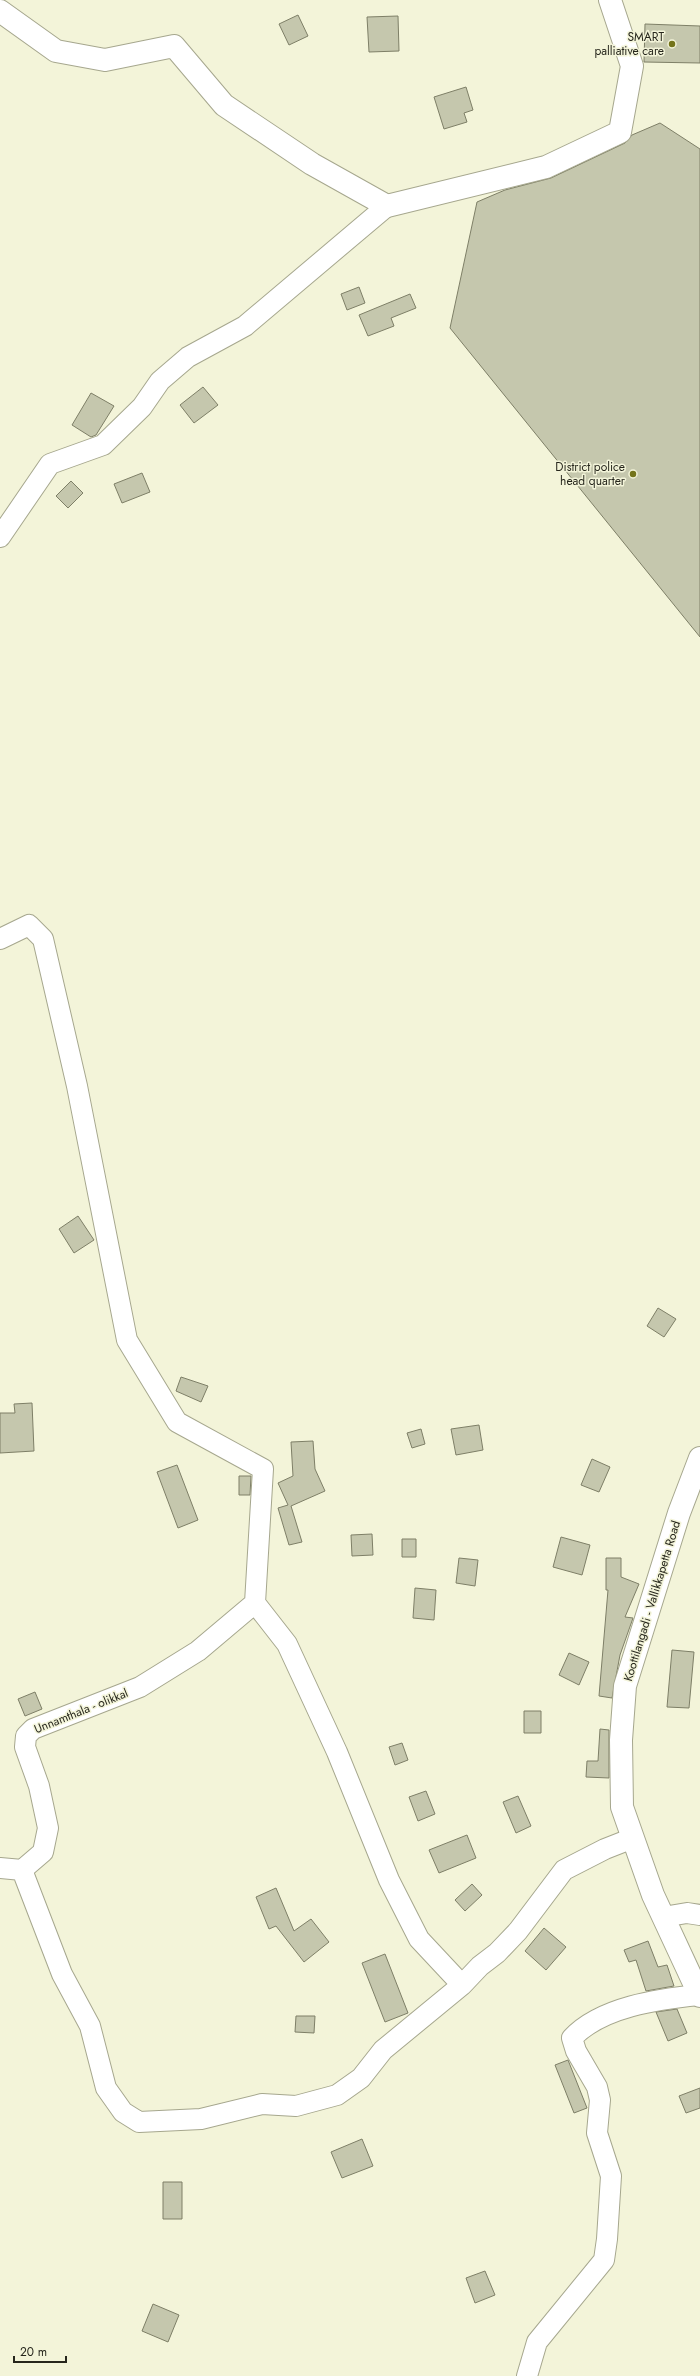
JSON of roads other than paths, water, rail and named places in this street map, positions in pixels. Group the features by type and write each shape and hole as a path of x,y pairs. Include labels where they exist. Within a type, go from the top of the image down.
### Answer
{"main road":[{"path":"0,11 56,51 105,60 174,46 224,105 312,164 387,206 546,167 620,132 632,66 610,0"},
{"name":"Koottilangadi - Vallikkapetta Road","path":"700,1458 679,1513 625,1686 621,1740 622,1807 663,1917 700,1995"}],"street":[{"path":"0,537 50,464 103,445 142,407 160,381 188,356 245,326 387,206"},
{"path":"0,939 29,925 43,939 77,1086 127,1340 177,1422 263,1468 255,1603 287,1644 337,1752 389,1880 419,1939 462,1985"},
{"name":"Unnamthala - olikkal","path":"22,1870 43,1852 48,1828 39,1786 25,1747 26,1736 33,1729 140,1687 198,1651 255,1603"},
{"path":"0,1868 22,1870 62,1974 90,2026 106,2088 123,2112 140,2122 201,2119 262,2104 296,2106 337,2095 361,2078 382,2050 462,1985 518,1931 564,1870 604,1849 633,1838"},
{"path":"663,1917 687,1913 700,1915"},
{"path":"527,2376 537,2342 604,2260 607,2239 611,2176 597,2133 600,2100 597,2087 576,2051 572,2038 582,2026 600,2016 671,1998 700,1995"}],"place":[{"name":"SMART palliative care","path":"672,44"},
{"name":"District police head quarter","path":"633,474"}]}
